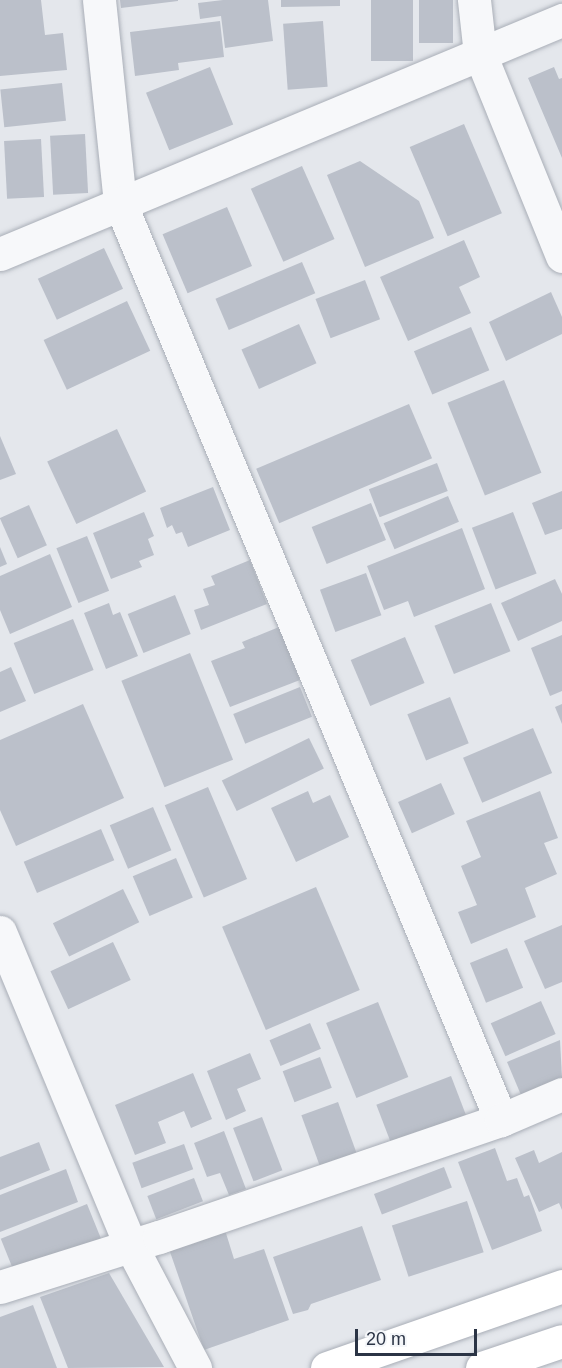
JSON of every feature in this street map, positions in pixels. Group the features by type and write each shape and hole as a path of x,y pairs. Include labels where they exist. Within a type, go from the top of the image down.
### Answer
{"main road":[{"path":"327,1368 562,1286"},
{"path":"482,1368 562,1341"}],"street":[{"path":"99,0 120,203 501,1120"},
{"path":"474,0 480,54 562,256"},
{"path":"0,254 562,20"},
{"path":"0,932 131,1246 195,1368"},
{"path":"0,1287 131,1246 501,1120 562,1094"}],"building":[{"path":"0,0 41,0 45,35 63,33 67,70 0,76"},
{"path":"120,0 178,0 178,1 121,8"},
{"path":"223,0 268,0 273,41 225,48 221,16 200,19 198,3"},
{"path":"281,0 340,0 340,6 281,7"},
{"path":"371,0 413,0 413,61 371,61"},
{"path":"419,0 453,0 453,43 419,43"},
{"path":"220,21 224,57 178,63 179,70 135,76 130,32"},
{"path":"323,21 328,87 288,90 283,24"},
{"path":"210,67 233,124 169,150 146,93"},
{"path":"554,67 559,79 562,78 562,158 528,78"},
{"path":"62,83 66,121 4,127 0,89"},
{"path":"464,124 502,213 448,236 410,147"},
{"path":"85,134 88,193 53,195 50,136"},
{"path":"41,139 44,197 7,199 4,141"},
{"path":"360,161 419,201 434,238 365,267 327,175"},
{"path":"302,166 335,239 283,262 251,189"},
{"path":"227,207 252,266 188,293 163,234"},
{"path":"464,240 480,277 459,287 471,313 408,341 380,277"},
{"path":"104,248 123,289 57,320 38,279"},
{"path":"302,262 315,293 229,330 215,299"},
{"path":"365,280 380,319 331,338 316,299"},
{"path":"551,292 562,317 562,334 506,361 489,322"},
{"path":"127,301 150,351 67,390 44,340"},
{"path":"299,324 316,363 259,389 241,350"},
{"path":"471,327 489,370 432,394 414,351"},
{"path":"504,380 541,473 485,496 447,403"},
{"path":"409,404 432,458 279,523 256,469"},
{"path":"117,429 146,492 76,524 47,462"},
{"path":"0,436 16,474 0,480"},
{"path":"437,463 448,491 380,517 369,489"},
{"path":"213,487 230,530 188,547 182,532 176,534 172,525 167,528 160,508"},
{"path":"562,491 562,529 545,535 532,503"},
{"path":"448,496 459,522 395,549 384,523"},
{"path":"371,503 386,540 327,564 312,527"},
{"path":"29,505 47,545 18,558 0,518"},
{"path":"144,512 154,536 148,539 154,555 139,561 142,567 111,579 93,533"},
{"path":"513,512 537,574 496,589 472,528"},
{"path":"462,528 485,589 414,617 408,601 384,610 367,566"},
{"path":"87,536 109,591 79,603 56,548"},
{"path":"0,547 7,564 0,567"},
{"path":"50,554 72,607 10,634 0,610 0,576"},
{"path":"250,560 267,604 201,630 194,610 209,605 203,589 215,585 211,576"},
{"path":"366,573 381,615 335,632 320,590"},
{"path":"555,579 562,594 562,621 518,641 501,603"},
{"path":"175,595 191,634 143,653 128,614"},
{"path":"109,603 113,615 120,612 138,656 106,669 84,613"},
{"path":"491,603 510,651 454,674 434,626"},
{"path":"73,619 94,670 34,694 14,643"},
{"path":"279,627 300,680 230,707 211,661 245,648 242,642"},
{"path":"562,635 562,691 550,696 531,648"},
{"path":"405,637 425,683 370,706 351,660"},
{"path":"190,653 233,760 164,787 121,681"},
{"path":"11,667 26,701 0,712 0,672"},
{"path":"300,687 312,717 245,744 233,714"},
{"path":"450,697 469,743 426,761 407,714"},
{"path":"83,704 124,798 16,846 0,810 0,740"},
{"path":"562,704 562,724 555,707"},
{"path":"533,728 552,773 482,803 463,758"},
{"path":"309,738 324,769 237,811 222,781"},
{"path":"441,783 455,814 412,833 398,802"},
{"path":"208,787 247,879 204,897 165,805"},
{"path":"308,791 313,803 330,795 349,837 296,862 271,808"},
{"path":"540,791 558,838 544,843 557,874 525,888 536,917 471,944 458,912 477,905 461,866 481,857 466,821"},
{"path":"153,807 171,850 128,869 110,825"},
{"path":"101,829 114,860 37,893 24,862"},
{"path":"176,858 193,898 150,916 133,876"},
{"path":"316,887 360,990 266,1030 222,927"},
{"path":"123,889 139,922 69,956 53,923"},
{"path":"562,925 562,982 545,989 524,941"},
{"path":"113,942 131,980 68,1009 50,971"},
{"path":"507,948 523,988 486,1003 470,963"},
{"path":"541,1001 556,1034 505,1056 491,1023"},
{"path":"378,1002 408,1077 356,1098 326,1023"},
{"path":"310,1023 321,1049 280,1066 269,1040"},
{"path":"560,1040 562,1078 521,1095 507,1062"},
{"path":"250,1053 261,1079 237,1089 246,1111 226,1120 207,1071"},
{"path":"320,1057 332,1088 294,1102 283,1071"},
{"path":"193,1073 212,1119 191,1128 184,1111 158,1122 166,1143 135,1155 115,1105"},
{"path":"451,1076 466,1115 391,1144 376,1105"},
{"path":"338,1102 356,1153 320,1166 301,1115"},
{"path":"262,1117 282,1170 253,1181 233,1128"},
{"path":"224,1131 246,1189 229,1195 220,1173 207,1177 194,1143"},
{"path":"39,1142 50,1170 0,1190 0,1157"},
{"path":"184,1144 193,1169 142,1188 132,1163"},
{"path":"495,1148 507,1181 517,1178 524,1197 529,1195 542,1231 492,1250 458,1162"},
{"path":"534,1150 539,1163 562,1152 562,1210 559,1203 539,1212 515,1158"},
{"path":"444,1167 452,1188 382,1214 374,1194"},
{"path":"66,1169 78,1202 0,1232 0,1195"},
{"path":"194,1178 203,1201 156,1219 147,1196"},
{"path":"467,1201 484,1252 409,1277 392,1225"},
{"path":"87,1204 101,1239 15,1274 1,1239"},
{"path":"362,1226 381,1280 311,1304 308,1310 293,1314 273,1257"},
{"path":"225,1230 234,1259 264,1249 289,1320 204,1350 169,1249"},
{"path":"109,1273 164,1367 68,1368 40,1297"},
{"path":"33,1305 57,1368 0,1368 0,1317"}]}
